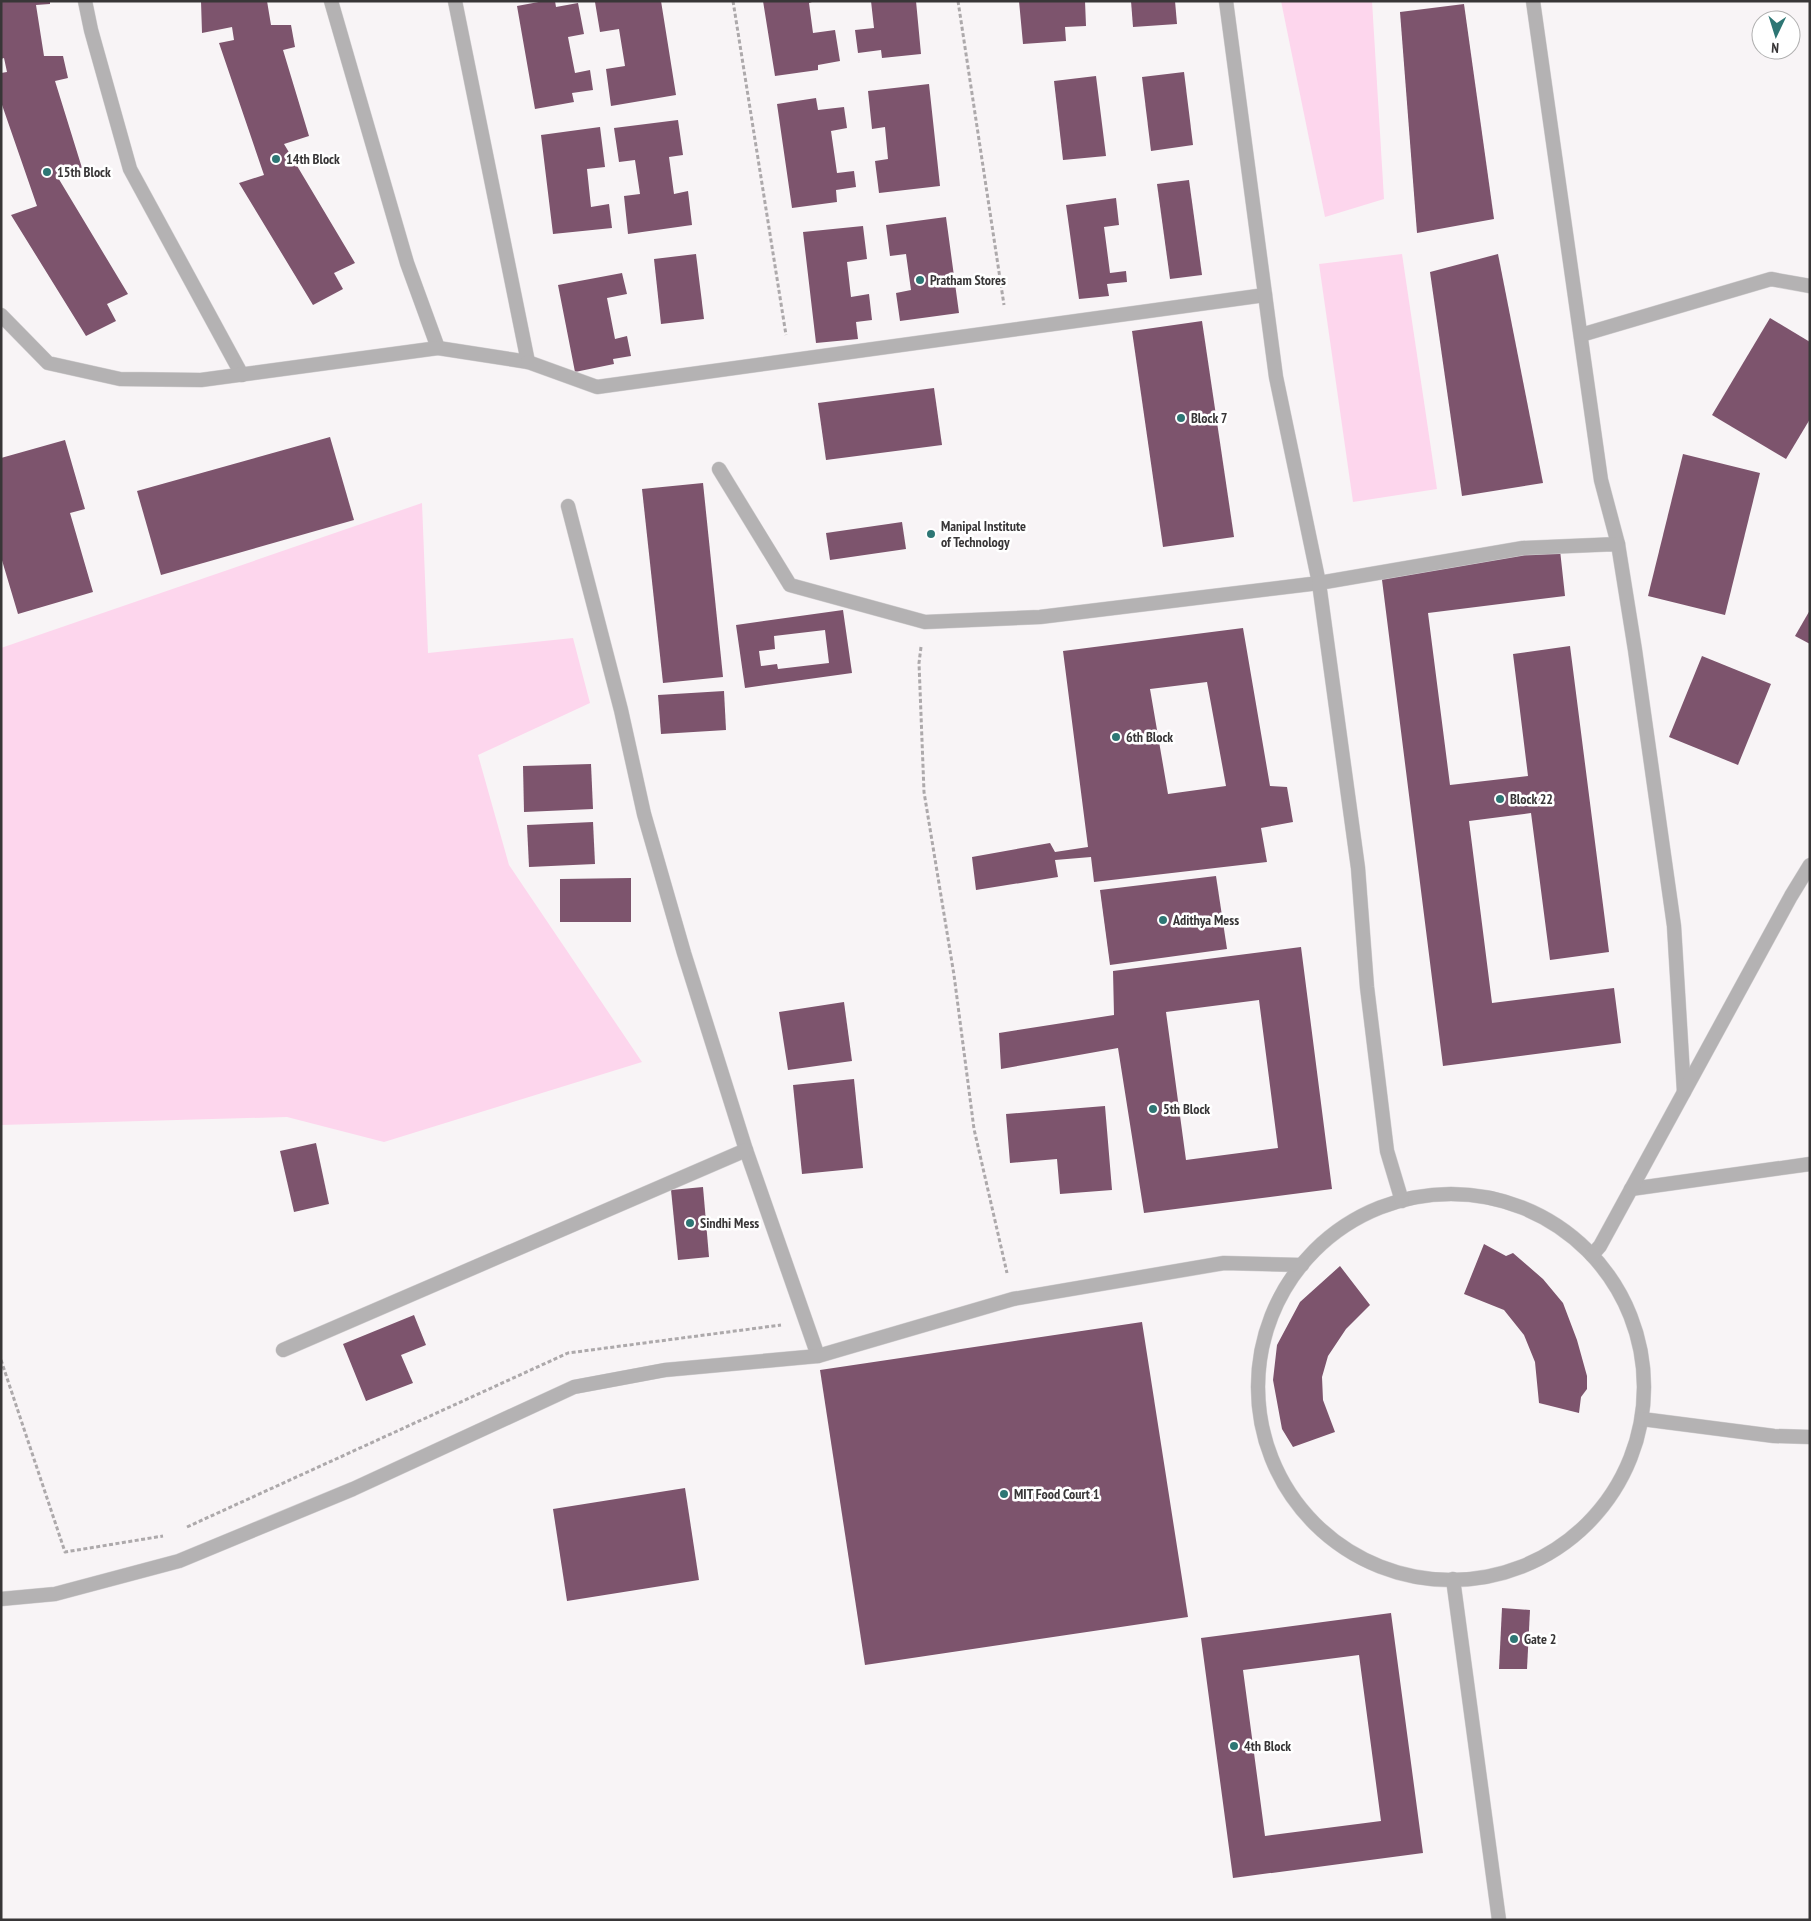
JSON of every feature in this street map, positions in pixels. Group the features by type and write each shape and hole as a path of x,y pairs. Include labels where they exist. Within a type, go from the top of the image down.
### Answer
{"street":[{"path":"86,1 92,30 130,169 242,375"},
{"path":"331,1 407,263 438,348"},
{"path":"455,1 528,362"},
{"path":"1226,1 1276,378 1319,583 1358,868 1367,987 1387,1151 1402,1201"},
{"path":"1533,1 1601,480 1618,544 1674,926 1684,1092"},
{"path":"1581,336 1771,279 1810,286"},
{"path":"1,315 48,364 120,380 201,380 438,348 528,362 597,387 1265,295"},
{"path":"720,470 790,585 925,622 1040,617 1319,583 1523,548 1618,544"},
{"path":"568,506 621,710 644,814 684,953 746,1150 818,1356"},
{"path":"1592,1255 1600,1246 1791,896 1810,865"},
{"path":"283,1350 746,1150"},
{"path":"1631,1189 1810,1164"},
{"path":"1429,1196 1479,1196 1511,1204 1552,1222 1578,1242 1608,1274 1630,1312 1637,1333 1644,1376 1645,1398 1634,1452 1622,1477 1601,1509 1578,1533 1551,1552 1522,1567 1490,1576 1453,1580 1402,1574 1351,1552 1325,1533 1305,1513 1288,1491 1268,1451 1260,1414 1258,1387 1260,1354 1273,1312 1286,1287 1302,1265 1325,1242 1351,1222 1371,1212 1402,1201 1429,1196"},
{"path":"1,1599 55,1594 179,1561 353,1489 574,1386 665,1370 818,1356 1013,1298 1224,1263 1302,1265"},
{"path":"1642,1419 1774,1436 1810,1438"},
{"path":"1453,1580 1499,1920"}],"path":[{"path":"733,1 790,360"},
{"path":"958,1 1008,330"},
{"path":"925,622 919,663 924,792 954,975 974,1129 1013,1298"},
{"path":"178,1531 568,1353 806,1322"},
{"path":"1,1360 66,1552 169,1535"}],"shaded area":[{"path":"1281,1 1372,1 1384,199 1325,217"},
{"path":"1402,254 1437,489 1353,502 1319,264"},
{"path":"422,503 428,653 573,638 590,703 478,755 509,865 642,1062 384,1142 287,1117 1,1125 1,648"}],"building":[{"name":"15th Block","path":"1,1 50,1 50,4 36,5 44,56 63,56 68,78 55,81 82,168 57,176 128,294 107,304 116,321 86,336 11,215 37,206 1,102 1,73 7,72 4,58 1,59"},
{"name":"14th Block","path":"201,1 267,1 271,25 291,25 295,47 283,50 309,136 284,144 355,263 334,273 343,289 313,305 239,183 264,175 219,43 234,40 232,27 202,33"},
{"path":"555,1 556,7 578,3 584,34 568,37 575,73 590,70 593,90 572,93 574,102 535,109 517,6"},
{"path":"661,1 676,95 611,106 606,69 625,66 619,29 600,32 595,2"},
{"path":"763,1 815,1 809,3 813,33 835,30 840,61 818,65 818,70 775,76"},
{"path":"871,1 916,1 921,54 882,58 881,50 858,53 855,30 874,28"},
{"path":"1019,1 1085,1 1086,26 1065,27 1066,41 1023,44"},
{"path":"1131,1 1175,1 1177,24 1133,27"},
{"path":"1464,4 1494,219 1417,233 1400,12"},
{"path":"1184,72 1193,145 1151,151 1142,77"},
{"path":"1096,76 1106,156 1063,160 1054,81"},
{"path":"929,84 940,186 879,193 875,161 888,159 885,127 872,129 868,91"},
{"path":"816,98 818,110 844,107 847,128 831,131 837,173 854,171 856,187 836,190 837,202 792,208 777,104"},
{"path":"678,120 683,155 669,157 674,194 688,191 692,225 628,234 624,196 640,194 635,160 619,162 614,128"},
{"path":"600,127 605,167 587,169 591,207 609,204 612,228 553,234 541,135"},
{"path":"1189,180 1202,275 1170,279 1157,184"},
{"path":"1116,198 1119,225 1104,227 1110,273 1126,271 1127,282 1107,284 1109,296 1079,299 1066,205"},
{"path":"946,217 959,313 900,321 896,293 911,290 906,254 890,256 886,225"},
{"path":"863,226 867,259 847,262 851,297 869,294 872,320 856,322 858,339 816,343 803,232"},
{"path":"696,254 704,319 661,324 654,259"},
{"path":"1498,254 1543,483 1462,496 1430,272"},
{"path":"622,273 627,294 607,298 615,339 627,336 631,356 613,359 614,364 575,372 558,285"},
{"path":"1770,318 1810,342 1810,419 1786,459 1712,415"},
{"path":"1202,321 1234,537 1163,547 1132,331"},
{"path":"934,388 942,445 826,460 818,403"},
{"path":"330,437 354,520 161,575 137,491"},
{"path":"65,440 85,509 70,513 93,592 18,614 1,557 1,458"},
{"path":"1683,454 1760,473 1725,615 1648,596"},
{"path":"703,483 723,677 663,683 642,489"},
{"path":"902,522 906,549 830,560 826,533"},
{"name":"Block 22","path":"1560,550 1565,596 1428,613 1450,785 1528,776 1513,654 1570,646 1609,952 1550,960 1531,813 1469,821 1492,1003 1614,988 1621,1043 1443,1066 1381,572"},
{"path":"843,610 852,673 745,688 736,625","holes":["825,630 829,663 778,669 777,664 761,666 759,651 775,649 774,636"]},
{"path":"1810,610 1810,644 1795,636"},
{"name":"6th Block","path":"1243,628 1270,786 1287,787 1293,822 1261,828 1267,862 1094,882 1091,857 1055,860 1058,877 976,890 972,857 1050,843 1055,852 1088,847 1063,651","holes":["1207,682 1226,786 1168,794 1150,689"]},
{"path":"1702,656 1771,684 1738,765 1669,737"},
{"path":"724,691 726,730 661,734 658,695"},
{"path":"591,764 593,809 524,812 523,766"},
{"path":"593,822 595,864 529,867 527,825"},
{"name":"Adithya Mess","path":"1216,876 1227,949 1110,965 1100,890"},
{"path":"631,878 631,922 560,922 560,879"},
{"name":"5th Block","path":"1301,947 1332,1189 1144,1213 1118,1048 1001,1069 999,1033 1114,1015 1113,971","holes":["1259,1000 1278,1148 1186,1160 1166,1012"]},
{"path":"844,1002 852,1061 788,1070 779,1012"},
{"path":"854,1079 863,1168 802,1174 793,1085"},
{"path":"1105,1106 1112,1190 1060,1194 1057,1159 1010,1163 1006,1114"},
{"path":"316,1143 329,1204 294,1212 280,1151"},
{"name":"Sindhi Mess","path":"703,1187 709,1257 678,1260 671,1190"},
{"path":"1484,1244 1506,1256 1513,1253 1543,1279 1563,1303 1577,1340 1587,1376 1587,1389 1581,1397 1579,1413 1539,1403 1535,1362 1524,1335 1504,1310 1464,1294"},
{"path":"1340,1266 1370,1305 1346,1329 1328,1356 1322,1377 1323,1400 1335,1432 1293,1447 1282,1429 1273,1380 1277,1345 1300,1302"},
{"path":"414,1315 426,1345 401,1355 413,1383 366,1401 343,1344"},
{"name":"MIT Food Court 1","path":"1142,1322 1188,1617 865,1665 820,1370"},
{"path":"685,1488 699,1580 567,1601 553,1509"},
{"name":"Gate 2","path":"1502,1608 1530,1610 1527,1669 1499,1669"},
{"name":"4th Block","path":"1391,1613 1423,1853 1233,1878 1201,1638","holes":["1359,1655 1381,1821 1265,1836 1243,1670"]}],"place":[{"name":"14th Block","path":"276,159"},
{"name":"15th Block","path":"47,172"},
{"name":"Pratham Stores","path":"920,280"},
{"name":"Block 7","path":"1181,418"},
{"name":"Manipal Institute of Technology","path":"931,534"},
{"name":"6th Block","path":"1116,737"},
{"name":"Block 22","path":"1500,799"},
{"name":"Adithya Mess","path":"1163,920"},
{"name":"5th Block","path":"1153,1109"},
{"name":"Sindhi Mess","path":"690,1223"},
{"name":"MIT Food Court 1","path":"1004,1494"},
{"name":"Gate 2","path":"1514,1639"},
{"name":"4th Block","path":"1234,1746"}]}
